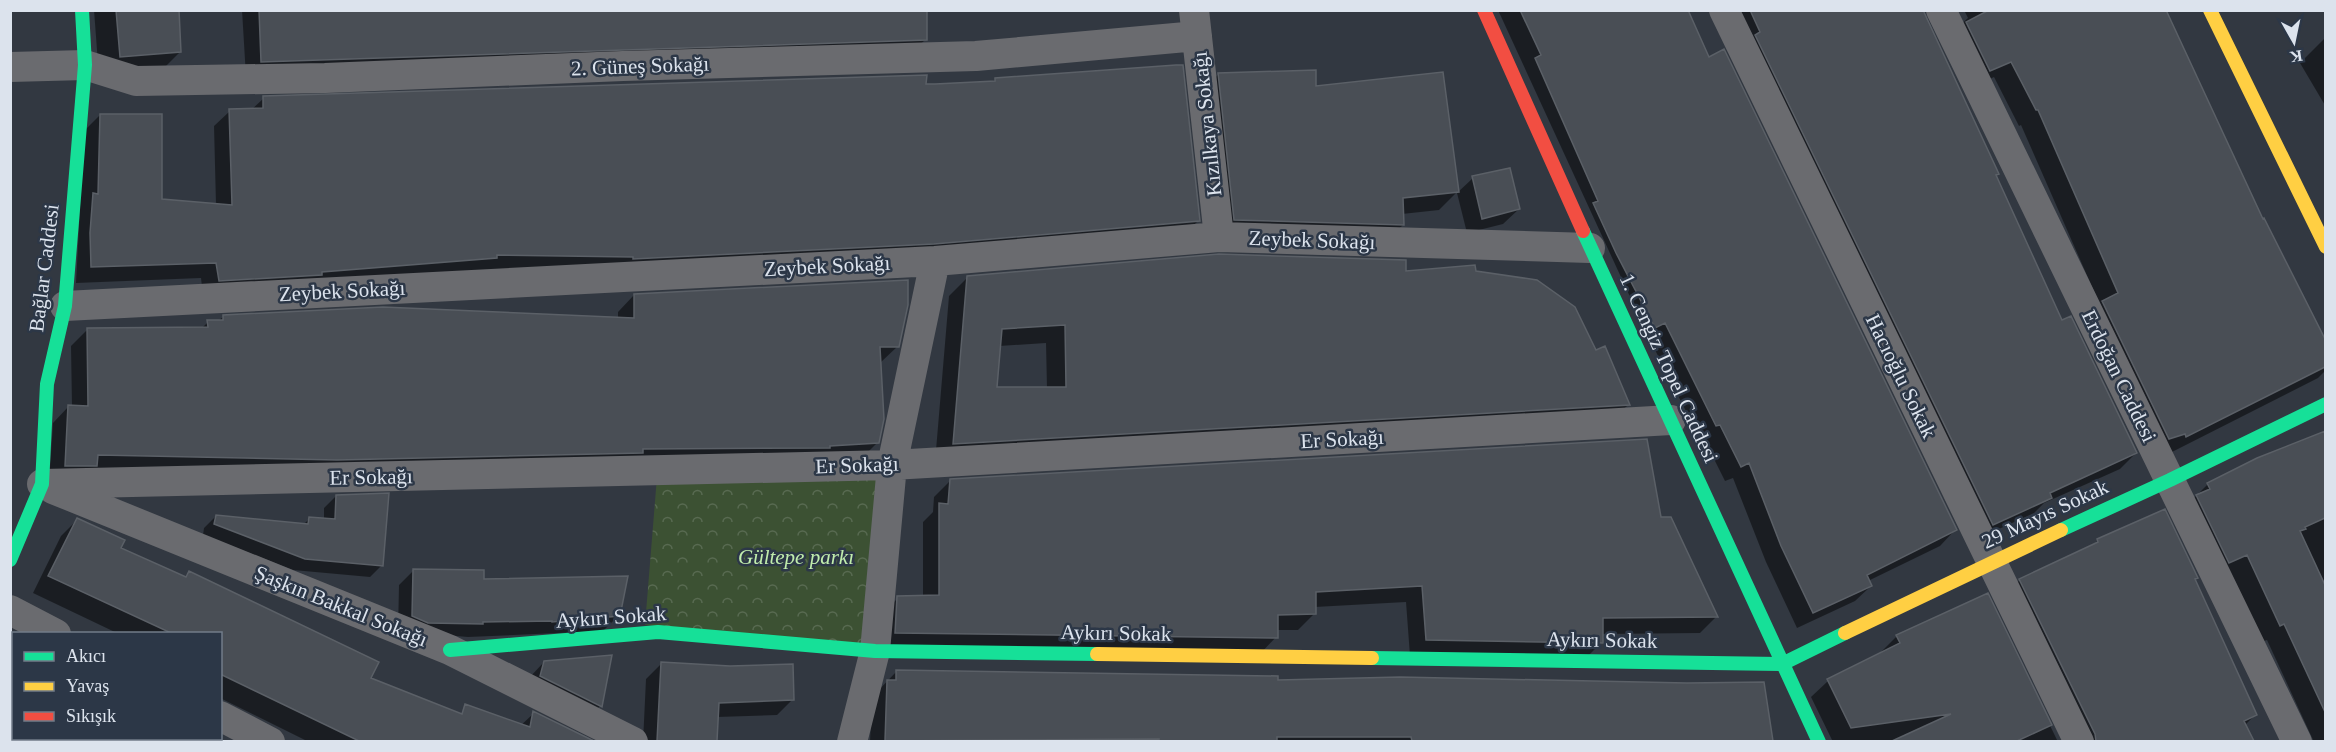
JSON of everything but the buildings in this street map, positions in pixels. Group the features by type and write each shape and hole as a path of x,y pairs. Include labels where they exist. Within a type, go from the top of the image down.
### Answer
{"street":[{"name":"Bağlar Caddesi","path":"10,560 42,484 47,384 65,306 85,65 82,10"},
{"name":"1. Cengiz Topel Caddesi","path":"1484,10 1590,248 1819,741"},
{"name":"Hacıoğlu Sokak","path":"1724,10 2079,741"},
{"name":"Erdoğan Caddesi","path":"1941,10 2297,741"},
{"path":"2210,10 2325,247"},
{"name":"2. Güneş Sokağı","path":"10,67 85,65 136,81 325,78 612,66 976,56 1195,23"},
{"name":"Kızılkaya Sokağı","path":"1195,23 1219,237"},
{"name":"Zeybek Sokağı","path":"65,306 935,261 1219,237 1590,248"},
{"path":"852,741 875,651 892,465 935,261"},
{"name":"29 Mayıs Sokak","path":"1782,664 2325,404"},
{"name":"Er Sokağı","path":"42,484 892,465 1671,420"},
{"name":"Şaşkın Bakkal Sokağı","path":"42,484 450,650 633,741"},
{"path":"10,610 54,632"},
{"name":"Aykırı Sokak","path":"450,650 657,632 875,651 1782,664"},
{"path":"222,717 270,741"}],"green space":[{"name":"Gültepe parkı","path":"885,475 870,644 645,625 657,477"}],"traffic: fast":[{"path":"10,560 42,484 47,384 65,306 85,65 82,10"},
{"path":"1583,231 1819,742"},
{"path":"2061,530 2326,404"},
{"path":"450,650 658,632 875,651 1097,654"},
{"path":"1372,658 1782,664 1845,633"}],"traffic: slow":[{"path":"2210,10 2326,247"},
{"path":"1845,633 2061,530"},
{"path":"1097,654 1372,658"}],"traffic: jam":[{"path":"1484,10 1583,231"}]}
